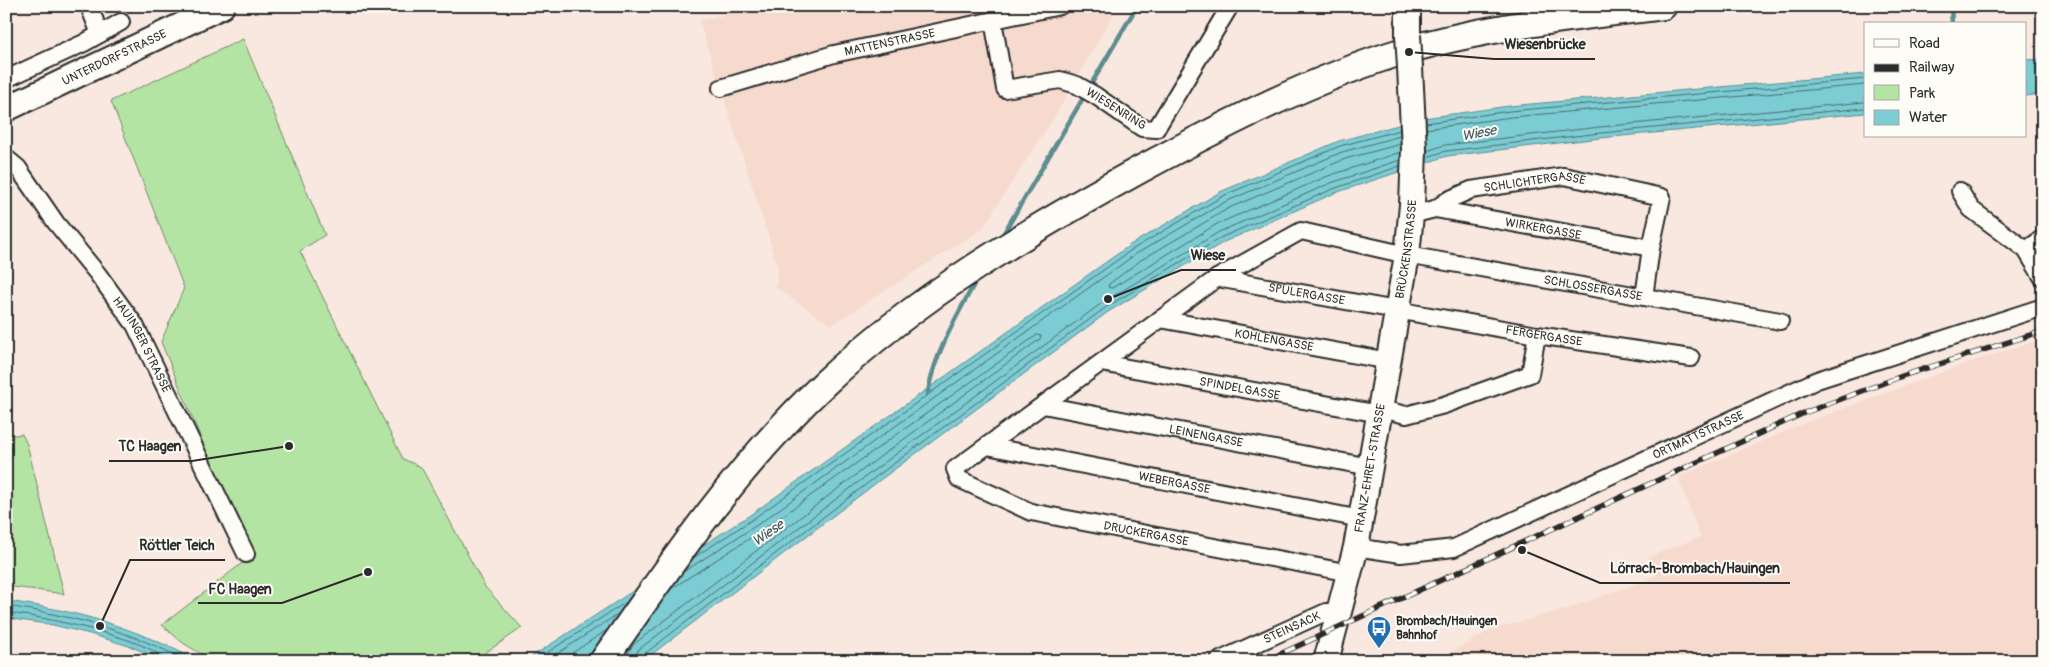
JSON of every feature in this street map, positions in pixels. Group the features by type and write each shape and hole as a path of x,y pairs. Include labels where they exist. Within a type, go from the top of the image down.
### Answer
{"main road":[{"path":"602,661 714,504 749,463 824,384 920,304 1072,207 1261,107 1364,65 1408,50 1524,25 1663,6"}],"street":[{"path":"89,6 100,34"},
{"name":"UNTERDORFSTRASSE","path":"6,109 222,6"},
{"name":"MATTENSTRASSE","path":"721,88 834,54 1060,6"},
{"name":"WIESENRING","path":"993,20 1005,90 1060,80 1082,88 1142,128 1150,130 1156,129 1230,6"},
{"name":"BRÜCKENSTRASSE","path":"1380,411 1398,312 1402,254 1419,210 1414,149 1408,6"},
{"path":"6,79 121,22"},
{"name":"HAUINGER STRASSE","path":"6,158 18,168 56,223 135,324 246,554"},
{"name":"SCHLICHTERGASSE","path":"1419,210 1471,190 1564,176 1662,197 1651,248"},
{"path":"1960,191 1971,209 2026,250 2043,278"},
{"name":"WIRKERGASSE","path":"1419,210 1651,248"},
{"name":"SCHLOSSERGASSE","path":"1217,278 1302,230 1402,254 1780,321"},
{"path":"2026,250 2043,238"},
{"path":"1644,298 1651,248"},
{"path":"987,446 1217,278"},
{"name":"SPULERGASSE","path":"1217,278 1398,312"},
{"name":"ORTMATTSTRASSE","path":"1356,547 1401,554 1454,548 1817,380 2043,307"},
{"name":"FERGERGASSE","path":"1398,312 1691,358"},
{"name":"KOHLENGASSE","path":"1160,320 1389,361"},
{"name":"FRANZ-EHRET-STRASSE","path":"1326,661 1356,547 1380,411 1406,415 1444,405 1530,374 1537,335"},
{"name":"SPINDELGASSE","path":"1101,362 1380,411"},
{"name":"LEINENGASSE","path":"1044,405 1370,467"},
{"name":"DRUCKERGASSE","path":"987,446 955,469 959,479 1031,512 1350,573"},
{"name":"WEBERGASSE","path":"987,446 1361,519"},
{"name":"STEINSACK","path":"1218,661 1326,612 1338,614"}],"shaded area":[{"path":"756,6 1118,6 1060,108 982,229 831,325 776,288 778,267 699,21"},
{"path":"2043,339 2043,661 1456,661 1451,652 1491,630 1567,609 1656,576 1648,557 1700,537 1678,477 1807,422 1973,361"}],"green space":[{"path":"243,39 325,235 300,251 403,459 421,467 485,587 522,628 473,661 213,661 183,643 162,625 250,557 161,342 184,288 111,101"},
{"path":"22,434 27,444 64,594 6,586 6,436"}],"water":[{"path":"2043,59 2043,94 2026,96 2026,60"},
{"path":"1864,74 1864,113 1601,138 1447,156 1335,193 1224,242 1108,312 880,480 643,661 525,661 750,515 1130,245 1220,192 1339,141 1424,118 1509,106"},
{"path":"6,601 81,615 105,622 152,639 198,661 164,661 132,647 90,634 53,625 6,618"}],"waterway":[{"path":"1001,238 1137,6"},
{"path":"1951,6 1952,22"},
{"path":"928,393 935,364 941,350 977,279"}],"railway":[{"path":"1265,661 1804,413 1902,376 2043,331"}],"place":[{"name":"Wiesenbrücke","path":"1409,52"},
{"name":"Wiese","path":"1108,299"},
{"name":"TC Haagen","path":"289,446"},
{"name":"Lörrach-Brombach/Hauingen","path":"1522,550"},
{"name":"FC Haagen","path":"368,572"},
{"name":"Röttler Teich","path":"100,626"},
{"name":"Brombach/Hauingen Bahnhof","path":"1379,649"}]}
